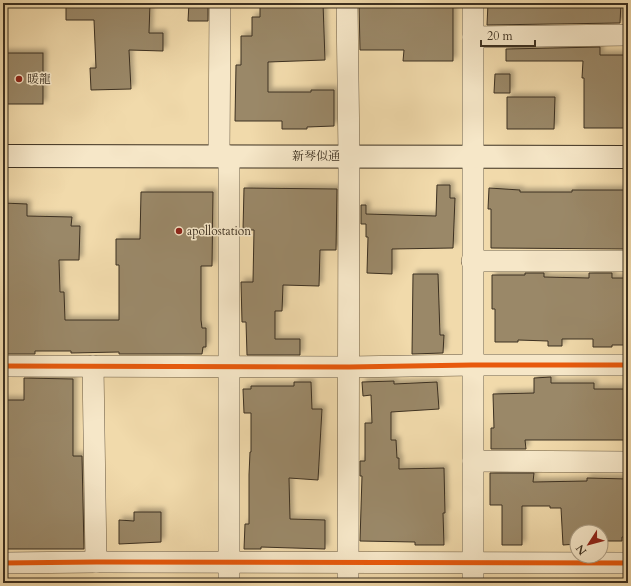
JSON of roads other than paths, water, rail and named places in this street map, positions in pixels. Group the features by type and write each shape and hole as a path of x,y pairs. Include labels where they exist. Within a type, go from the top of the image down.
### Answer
{"street":[{"path":"220,3 229,366 229,583"},
{"path":"346,3 349,156 348,583"},
{"path":"473,3 473,583"},
{"path":"473,37 628,35"},
{"name":"新琴似通","path":"3,156 628,156"},
{"path":"472,261 628,261"},
{"path":"3,366 349,367 628,365"},
{"path":"93,366 96,562"},
{"path":"473,461 628,462"},
{"path":"3,563 628,562"}],"place":[{"name":"暖龍","path":"19,79"},
{"name":"apollostation","path":"179,231"}]}
